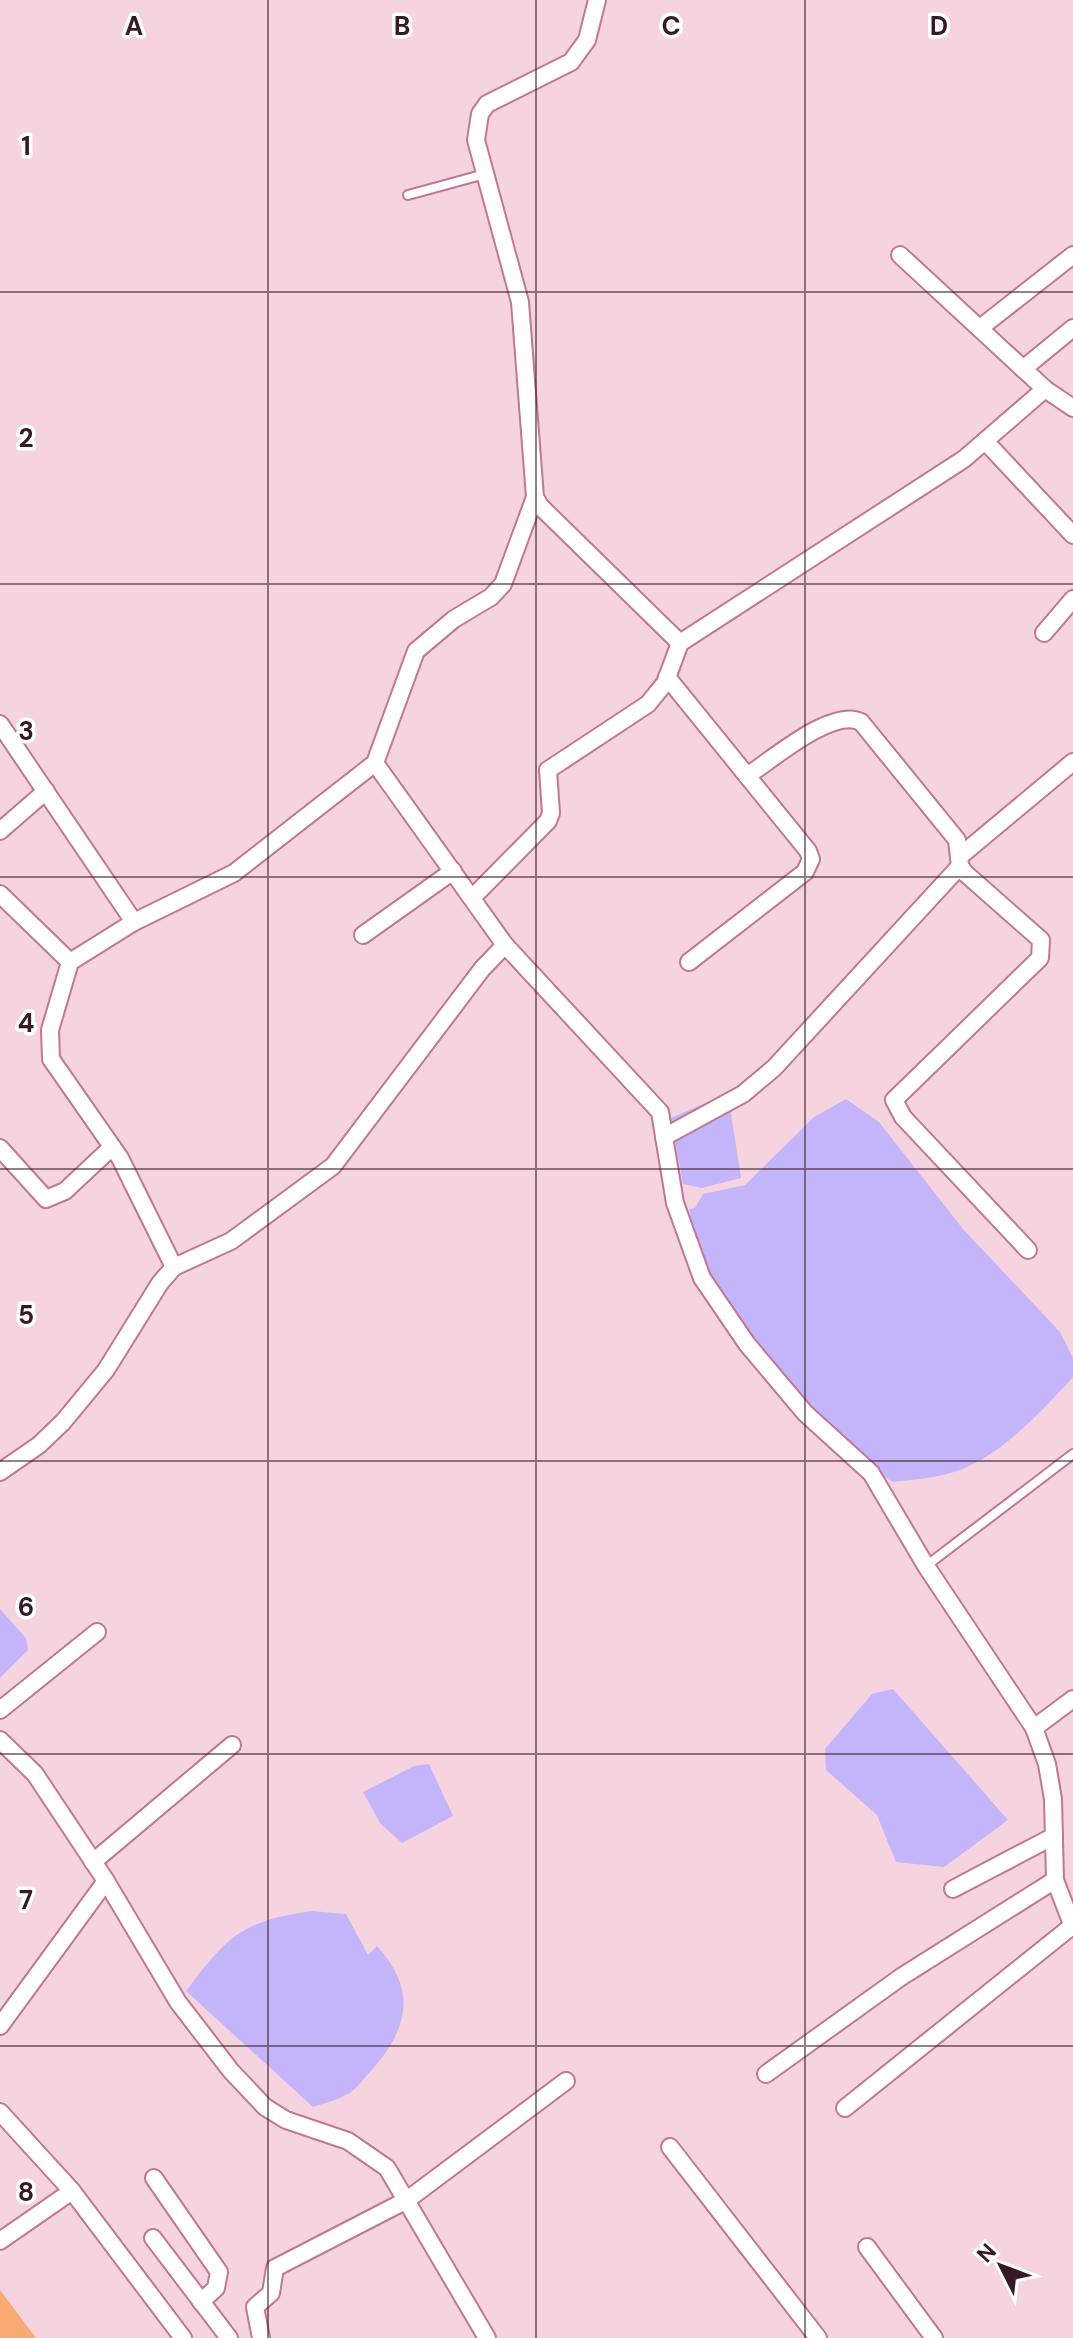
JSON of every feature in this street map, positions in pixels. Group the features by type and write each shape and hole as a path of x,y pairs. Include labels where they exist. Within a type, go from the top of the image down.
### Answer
{"street":[{"path":"174,1267 112,1147 60,1076 48,1044 70,962 134,922 234,873 375,763 416,651 454,619 491,597 503,584 535,497 522,314 476,140 480,114 498,97 571,62 587,40 597,0"},
{"path":"900,255 1045,389 1073,408"},
{"path":"980,328 1073,255"},
{"path":"1023,369 1073,328"},
{"path":"472,898 548,821 551,813 548,770 648,704 667,677 680,643 953,466 1045,389"},
{"path":"985,441 1073,535"},
{"path":"535,497 540,506 680,643"},
{"path":"1044,633 1073,599"},
{"path":"667,677 808,851 810,866 689,962"},
{"path":"747,776 834,719 853,718 861,722 957,840 960,862 1035,934 1043,949 1040,958 894,1100 903,1117 1028,1250"},
{"path":"0,724 134,922"},
{"path":"664,1137 743,1094 774,1068 960,862 1073,762"},
{"path":"375,763 505,945 660,1112 675,1203 702,1278 747,1344 805,1413 871,1473 926,1566 1034,1728 1047,1764 1055,1880 1073,1926 845,2108"},
{"path":"0,831 46,791"},
{"path":"363,935 453,871"},
{"path":"0,894 70,962"},
{"path":"0,1472 39,1445 63,1422 106,1370 160,1283 174,1267 231,1241 333,1166 482,969 505,945"},
{"path":"0,1148 46,1199 65,1191 112,1147"},
{"path":"0,1710 97,1632"},
{"path":"1034,1728 1073,1699"},
{"path":"0,1740 35,1774 106,1881 178,2002 231,2071 265,2107 286,2120 348,2141 387,2168 487,2338"},
{"path":"93,1862 232,1745"},
{"path":"953,1889 1054,1836"},
{"path":"766,2074 901,1977 1055,1880"},
{"path":"0,2026 106,1881"},
{"path":"261,2338 255,2307 271,2293 275,2268 407,2200 566,2081"},
{"path":"0,2112 72,2191 183,2338"},
{"path":"670,2147 818,2338"},
{"path":"154,2178 219,2272 216,2288 201,2302"},
{"path":"0,2241 72,2191"},
{"path":"153,2238 229,2338"},
{"path":"867,2247 934,2338"}],"lane":[{"path":"408,195 485,174"},
{"path":"926,1566 1073,1454"}],"shaded area":[{"path":"846,1099 879,1122 963,1229 1060,1332 1073,1358 1073,1377 1024,1428 980,1460 947,1474 892,1482 830,1436 702,1278 689,1209 695,1208 703,1194 745,1185 814,1117"},
{"path":"708,1102 730,1107 741,1178 702,1188 683,1184 671,1118"},
{"path":"0,1609 26,1638 28,1650 0,1678"},
{"path":"893,1689 1008,1820 944,1867 896,1862 877,1815 826,1770 825,1749 872,1694"},
{"path":"429,1764 453,1816 402,1843 380,1823 363,1792 414,1766"},
{"path":"312,1911 346,1914 368,1955 377,1946 390,1963 403,1995 400,2026 383,2056 351,2092 313,2107 186,1991 214,1956 238,1934 269,1920"},
{"path":"0,2290 36,2338 0,2338"}]}
